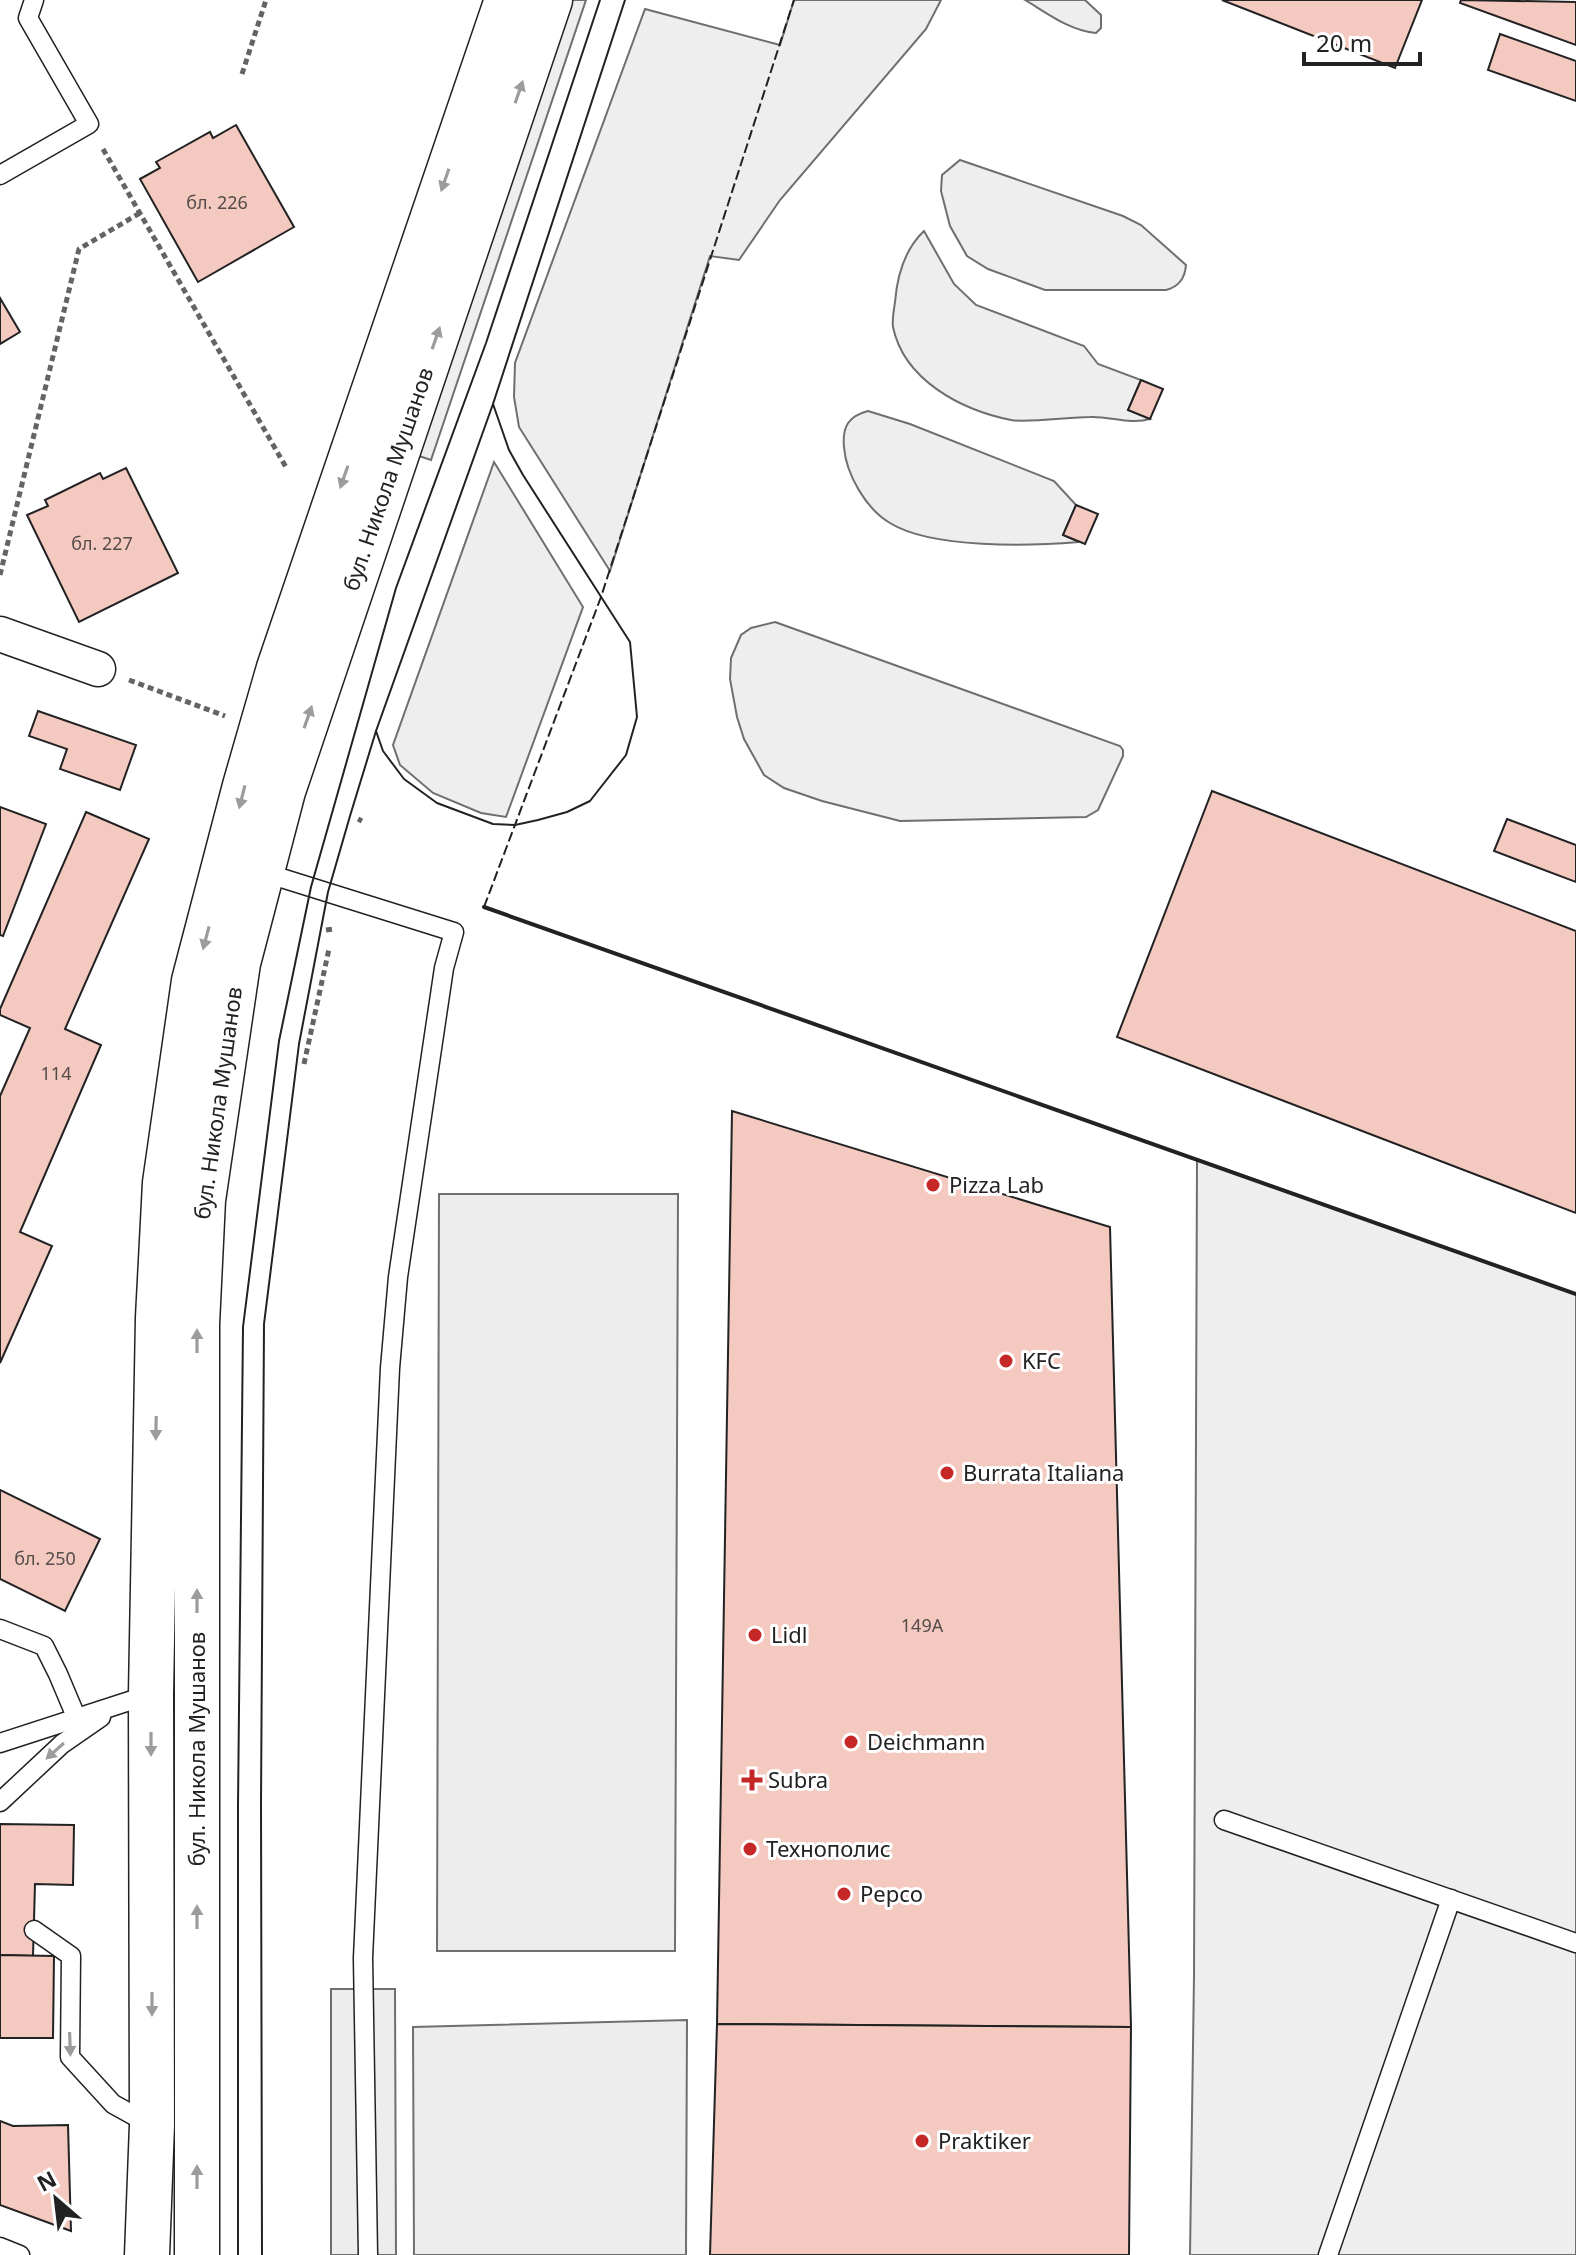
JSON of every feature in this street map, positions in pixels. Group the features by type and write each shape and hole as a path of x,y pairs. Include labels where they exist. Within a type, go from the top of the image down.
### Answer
{"main road":[{"name":"бул. Никола Мушанов","path":"197,2255 197,1324 202,1216 238,963 244,867 279,668 507,0"},
{"name":"бул. Никола Мушанов","path":"147,2255 152,2125 134,1700 165,1183 194,981 290,770 550,0"}],"street":[{"path":"0,634 98,669"}],"lane":[{"path":"0,175 89,124 28,18 34,0"},
{"path":"244,867 454,932 444,968 400,1261 390,1368 363,1958 368,2255"},
{"path":"0,1629 44,1646 77,1719"},
{"path":"0,1743 134,1700"},
{"path":"0,1802 62,1744 134,1700"},
{"path":"1224,1820 1576,1943"},
{"path":"1328,2255 1451,1899"},
{"path":"34,1930 71,1956 70,2057 113,2104 152,2125"},
{"path":"0,2247 20,2255"}],"path":[{"path":"242,74 266,0"},
{"path":"89,124 287,469"},
{"path":"0,575 79,249 140,213"},
{"path":"98,669 210,709"},
{"path":"304,1064 329,949"}],"shaded area":[{"path":"565,0 586,0 431,460 413,454"},
{"path":"794,0 941,0 926,29 780,200 739,260 710,256 610,571 519,427 514,397 515,363 645,9 780,45"},
{"path":"1025,0 1085,0 1101,15 1101,28 1096,33 1077,29"},
{"path":"960,160 1141,225 1186,265 1182,278 1166,290 1045,290 988,269 967,256 950,226 941,191 942,175"},
{"path":"924,231 954,284 976,305 1084,346 1098,364 1141,380 1128,410 1150,419 1135,421 1090,417 1011,420 973,409 937,390 909,362 899,346 893,327 903,264"},
{"path":"868,411 910,424 1054,481 1076,505 1063,535 1079,542 982,544 930,538 890,523 865,500 853,479 846,457 844,440 848,423"},
{"path":"494,462 583,607 506,817 481,813 433,793 400,765 393,745"},
{"path":"775,622 1120,746 1123,756 1098,810 1086,817 900,821 784,788 764,775 744,739 730,679 731,658 741,635 751,628"},
{"path":"1197,1159 1576,1294 1576,2255 1190,2255"},
{"path":"439,1194 678,1194 675,1951 437,1951"},
{"path":"331,1989 395,1989 396,2255 331,2255"},
{"path":"687,2020 686,2255 414,2255 413,2027"}],"building":[{"path":"1222,0 1422,0 1395,68"},
{"path":"1461,0 1576,2 1576,45 1460,3"},
{"path":"1500,34 1576,61 1576,101 1488,70"},
{"path":"236,125 294,227 198,282 140,179 160,168 156,162 210,132 213,138"},
{"path":"0,298 20,332 0,344"},
{"path":"1141,380 1163,389 1150,419 1128,410"},
{"path":"126,468 178,573 79,622 27,515 48,506 45,500 100,473 103,479"},
{"path":"1076,505 1098,514 1085,544 1063,535"},
{"path":"38,711 136,745 120,790 60,769 67,749 29,736"},
{"path":"1212,791 1576,931 1576,1213 1117,1037"},
{"path":"0,807 46,824 3,936 0,935"},
{"path":"86,812 149,839 65,1029 101,1045 20,1232 52,1246 0,1363 0,1096 30,1028 0,1015 0,1009"},
{"path":"1507,819 1576,845 1576,882 1494,851"},
{"path":"732,1111 1110,1227 1131,2027 717,2024"},
{"path":"0,1490 100,1539 65,1611 0,1579"},
{"path":"0,1824 74,1825 73,1885 35,1884 33,1956 0,1955"},
{"path":"0,1955 54,1956 53,2038 0,2038"},
{"name":"Praktiker","path":"717,2024 1131,2027 1129,2255 710,2255"},
{"path":"0,2121 13,2126 68,2125 71,2231 0,2205"}],"tram line":[{"path":"238,2255 238,1805 243,1327 279,1041 311,887 396,588 486,343 600,0"},
{"path":"262,2255 264,1324 299,1044 328,892 376,731 493,404 625,0"},
{"path":"376,731 383,751 404,779 437,803 493,824 515,825 538,820 567,812 590,801 626,755 637,717 630,642 523,475 509,450 493,404"}],"fence":[{"path":"484,907 601,597 794,0"}],"wall":[{"path":"484,907 1576,1294"}],"place":[{"name":"Pizza Lab","path":"933,1185"},
{"name":"KFC","path":"1006,1361"},
{"name":"Burrata Italiana","path":"947,1473"},
{"name":"Lidl","path":"755,1635"},
{"name":"Deichmann","path":"851,1742"},
{"name":"Subra","path":"752,1780"},
{"name":"Технополис","path":"750,1849"},
{"name":"Pepco","path":"844,1894"},
{"name":"Praktiker","path":"922,2141"}]}
